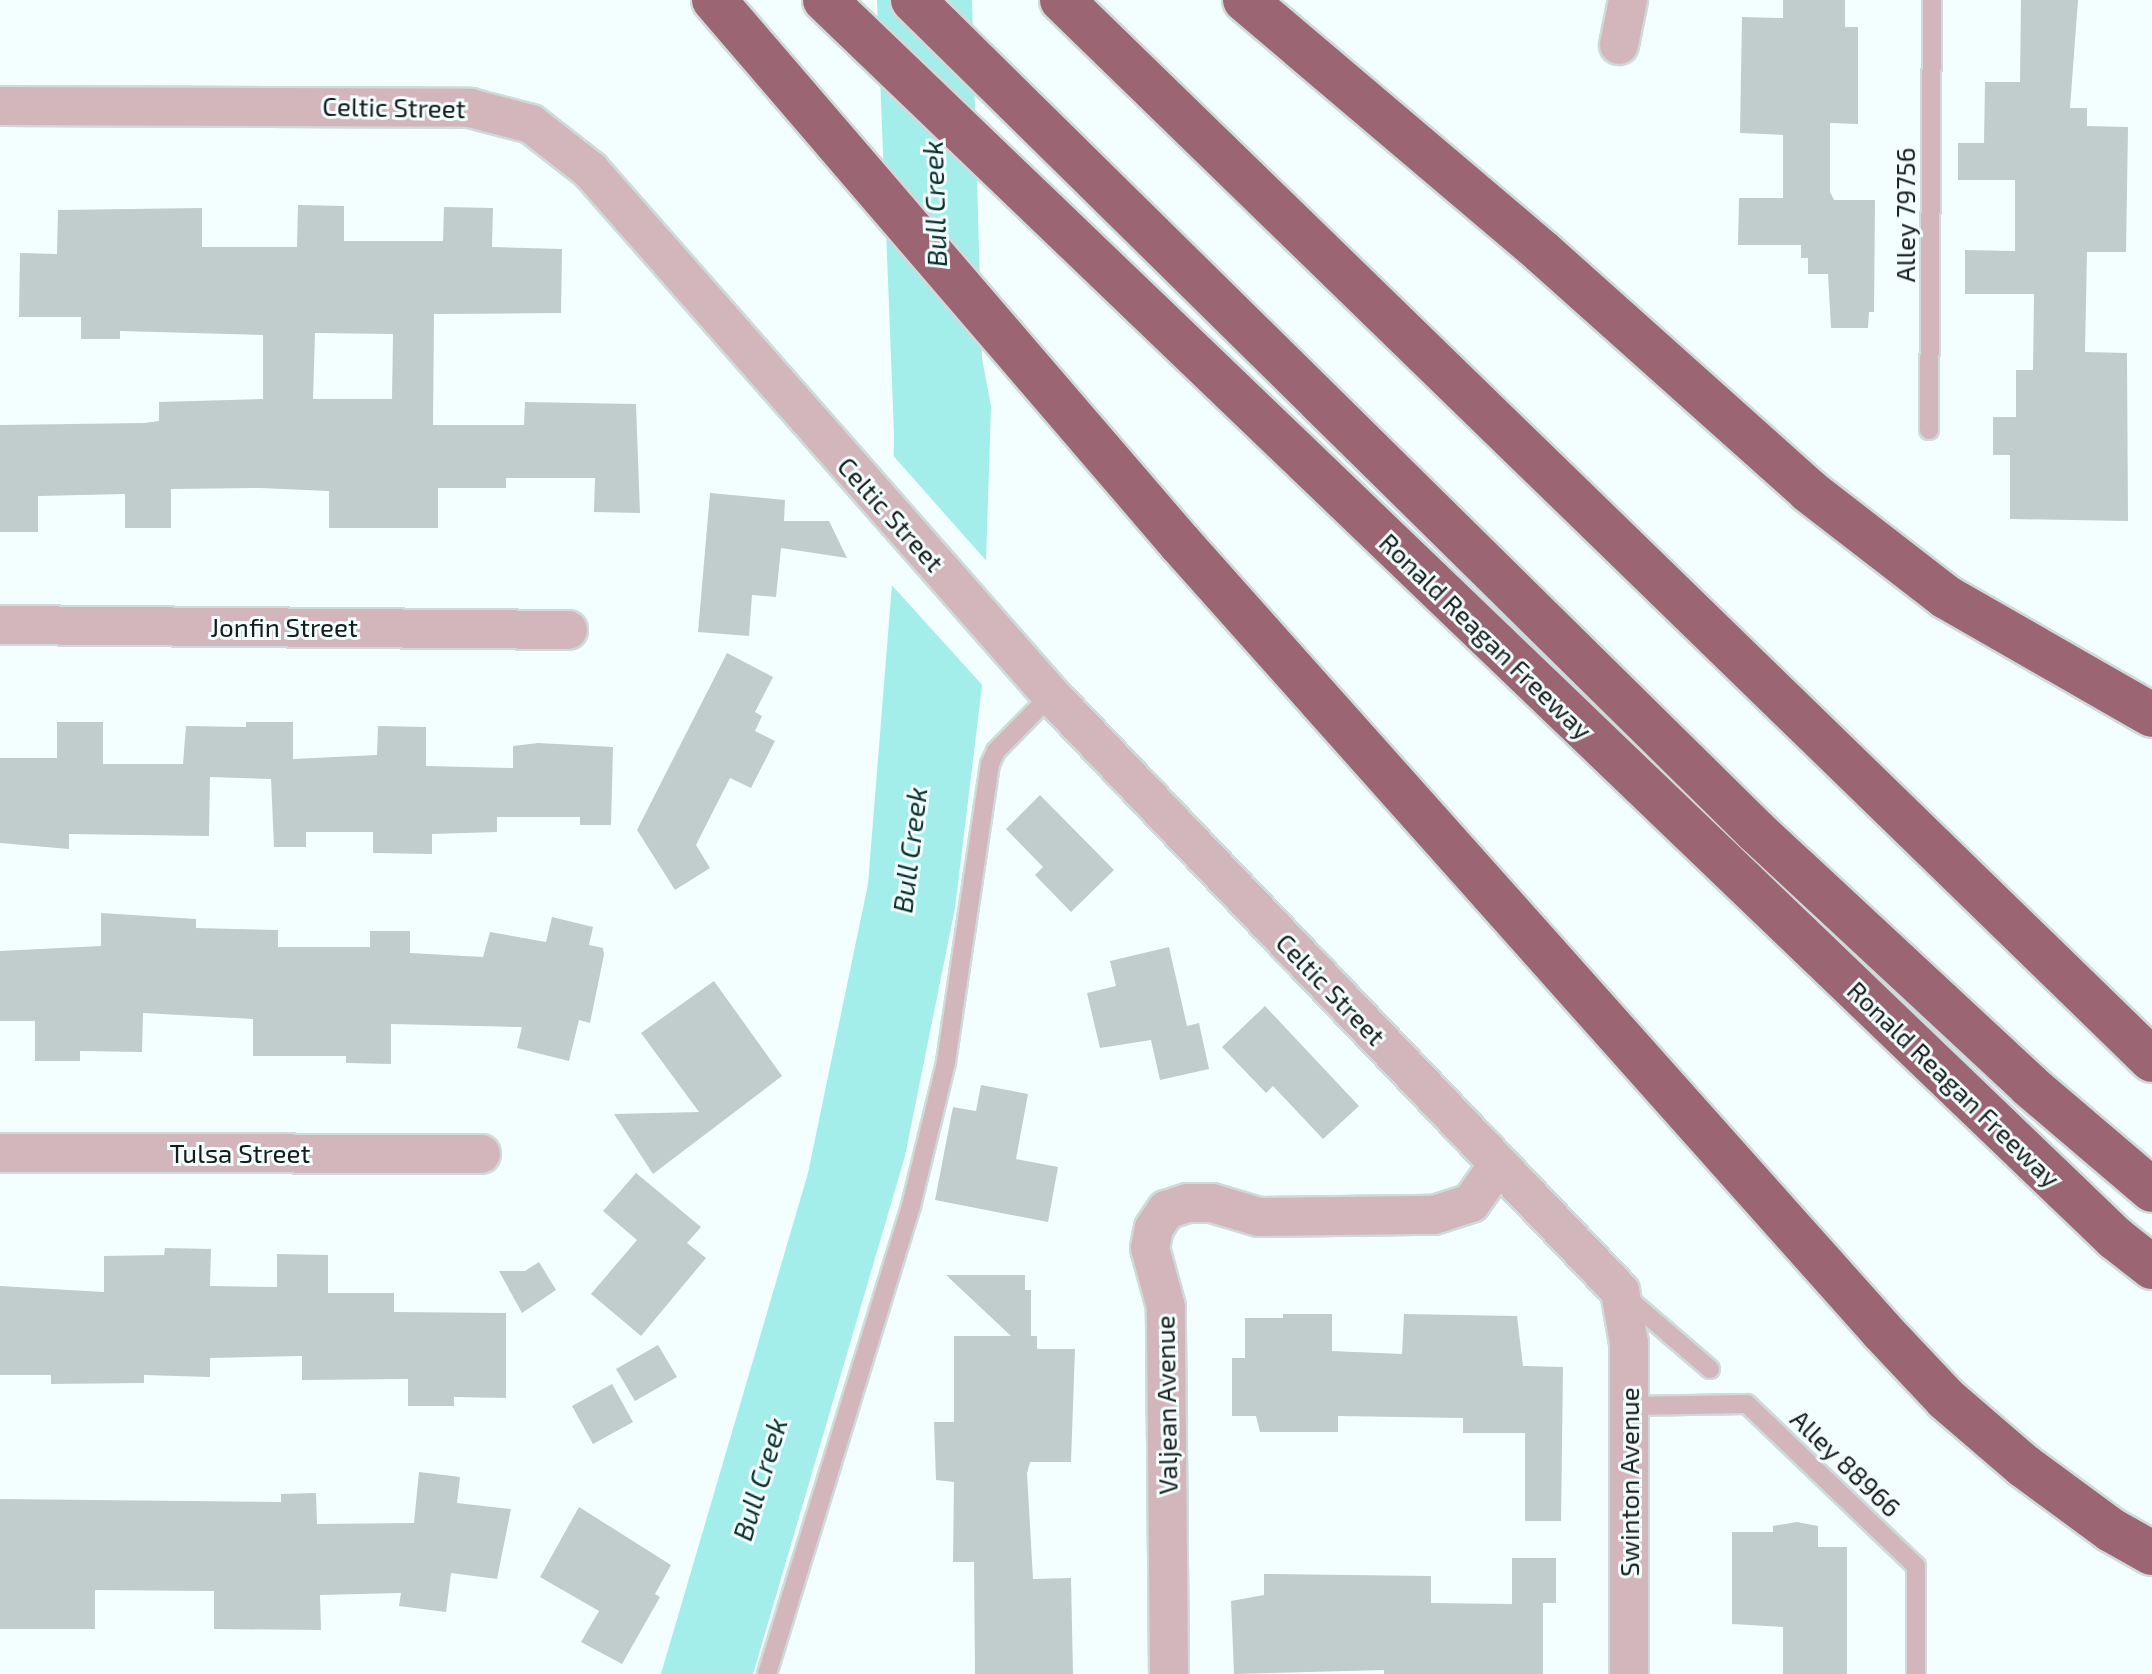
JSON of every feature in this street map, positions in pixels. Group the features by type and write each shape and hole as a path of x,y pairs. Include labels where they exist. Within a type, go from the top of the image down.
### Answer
{"highway":[{"path":"714,0 1095,447 1650,1074 1946,1399 2024,1466 2111,1530 2152,1553"},
{"name":"Ronald Reagan Freeway","path":"825,0 1119,286 2115,1238 2152,1267"},
{"path":"913,0 1757,832 2136,1177"},
{"path":"1062,0 2145,1054"},
{"path":"1245,0 1542,252 1809,491 1946,597 2152,715"}],"street":[{"path":"1619,45 1628,0"},
{"name":"Celtic Street","path":"0,106 424,105 519,119 590,170 1051,695 1620,1291"},
{"name":"Jonfin Street","path":"0,625 568,630"},
{"name":"Tulsa Street","path":"0,1153 481,1154"},
{"name":"Valjean Avenue","path":"1169,1674 1166,1307 1150,1248 1154,1228 1166,1210 1188,1203 1212,1203 1259,1217 1434,1215 1471,1203 1498,1165"},
{"name":"Swinton Avenue","path":"1620,1291 1629,1343 1629,1674"}],"lane":[{"name":"Alley 79756","path":"1929,430 1932,0"},
{"path":"767,1674 911,1206 942,1076 990,764 996,751 1051,695"},
{"path":"1620,1291 1710,1369"},
{"name":"Alley 88966","path":"1629,1406 1747,1404 1916,1566 1916,1674"}],"water":[{"name":"Bull Creek","path":"877,0 972,0 982,358 991,406 982,686 955,908 905,1156 753,1674 661,1674 808,1173 868,884 892,584 894,434"}],"pier":[{"path":"890,452 990,565 985,688 888,581"}],"building":[{"path":"1783,0 1845,0 1845,27 1858,27 1858,124 1830,123 1830,192 1834,200 1875,200 1874,312 1869,312 1868,328 1831,328 1828,274 1808,274 1808,258 1801,258 1801,245 1738,245 1739,198 1783,198 1783,135 1740,133 1742,17 1783,18"},
{"path":"2021,0 2078,0 2070,108 2087,108 2087,126 2128,127 2126,252 2087,252 2085,352 2127,353 2128,521 2010,519 2010,455 1993,455 1993,417 2016,417 2016,370 2033,370 2034,294 1965,294 1965,250 2015,251 2015,180 1958,180 1958,143 1984,143 1985,82 2020,82"},
{"path":"298,205 344,206 344,241 443,241 444,207 493,208 492,247 562,249 561,313 434,314 433,425 524,425 525,402 636,404 640,513 594,512 595,478 506,478 506,488 438,488 438,528 329,528 329,491 260,488 171,489 171,528 125,528 125,494 38,496 38,532 0,532 0,425 144,423 159,421 159,402 263,399 263,335 120,331 120,339 81,339 81,317 19,317 20,253 57,254 58,210 202,208 202,247 297,247","holes":["315,333 393,334 392,399 313,399"]},
{"path":"710,493 785,500 784,521 829,521 847,558 781,548 776,597 752,595 749,636 698,632"},
{"path":"727,653 773,677 755,712 762,716 755,731 775,741 751,788 730,778 696,845 710,868 675,890 637,830"},
{"path":"57,722 103,722 103,764 183,764 186,726 246,727 246,722 293,722 293,759 377,755 378,726 426,727 426,766 513,768 513,746 538,743 613,747 611,825 580,825 580,817 497,817 497,832 432,834 432,854 373,853 373,832 306,832 306,847 274,847 271,779 210,777 209,836 69,834 69,849 0,843 0,758 57,758"},
{"path":"1040,795 1114,870 1071,912 1035,875 1043,867 1006,829"},
{"path":"101,913 196,919 196,928 278,930 278,947 370,947 370,931 410,931 410,953 483,957 490,932 546,942 552,917 593,927 589,945 603,948 604,955 590,1023 579,1020 569,1061 517,1048 522,1027 391,1024 391,1064 346,1063 346,1056 253,1056 253,1019 143,1013 142,1052 80,1051 80,1061 35,1061 35,1021 0,1021 0,951 101,946"},
{"path":"1169,947 1187,1026 1199,1023 1209,1069 1160,1080 1151,1040 1100,1048 1087,993 1116,986 1110,961"},
{"path":"714,981 782,1076 653,1174 614,1114 699,1112 641,1033"},
{"path":"1265,1006 1359,1106 1323,1139 1273,1086 1266,1093 1222,1047"},
{"path":"981,1085 1028,1094 1016,1159 1058,1167 1048,1222 935,1200 953,1107 976,1111"},
{"path":"636,1173 701,1227 687,1243 706,1258 641,1336 591,1294 637,1240 603,1211"},
{"path":"165,1248 211,1249 210,1286 277,1287 277,1254 328,1255 328,1293 394,1293 394,1312 506,1313 506,1398 454,1397 454,1406 408,1406 408,1379 302,1380 302,1356 210,1358 210,1377 144,1375 144,1383 51,1384 51,1375 0,1375 0,1286 104,1292 104,1256 164,1255"},
{"path":"539,1262 556,1290 522,1313 499,1271 525,1271"},
{"path":"946,1275 1025,1275 1025,1290 1031,1290 1031,1336 1037,1336 1037,1349 1075,1349 1071,1462 1030,1462 1027,1473 1033,1579 1071,1578 1073,1674 975,1674 974,1562 953,1562 954,1482 936,1480 934,1422 954,1422 954,1336 1011,1336"},
{"path":"1283,1314 1332,1314 1332,1351 1402,1354 1404,1314 1517,1316 1523,1366 1563,1367 1561,1521 1525,1521 1525,1433 1463,1433 1463,1418 1338,1416 1338,1432 1260,1432 1256,1416 1232,1416 1232,1358 1245,1358 1245,1318 1283,1318"},
{"path":"658,1345 677,1377 635,1401 616,1369"},
{"path":"612,1384 633,1422 593,1444 572,1406"},
{"path":"419,1472 460,1477 457,1503 511,1509 497,1579 451,1573 446,1612 399,1606 401,1593 320,1595 321,1630 214,1629 214,1591 95,1590 95,1629 0,1629 0,1499 281,1502 281,1494 316,1493 317,1524 414,1523"},
{"path":"579,1507 671,1565 655,1594 660,1597 622,1664 581,1642 599,1611 540,1577"},
{"path":"1797,1522 1818,1526 1818,1547 1847,1547 1847,1674 1783,1674 1783,1627 1732,1624 1732,1532 1773,1532 1773,1526"},
{"path":"1512,1558 1556,1558 1556,1603 1543,1603 1543,1674 1384,1674 1384,1670 1234,1674 1231,1601 1264,1595 1264,1574 1431,1576 1431,1603 1512,1604"}]}
